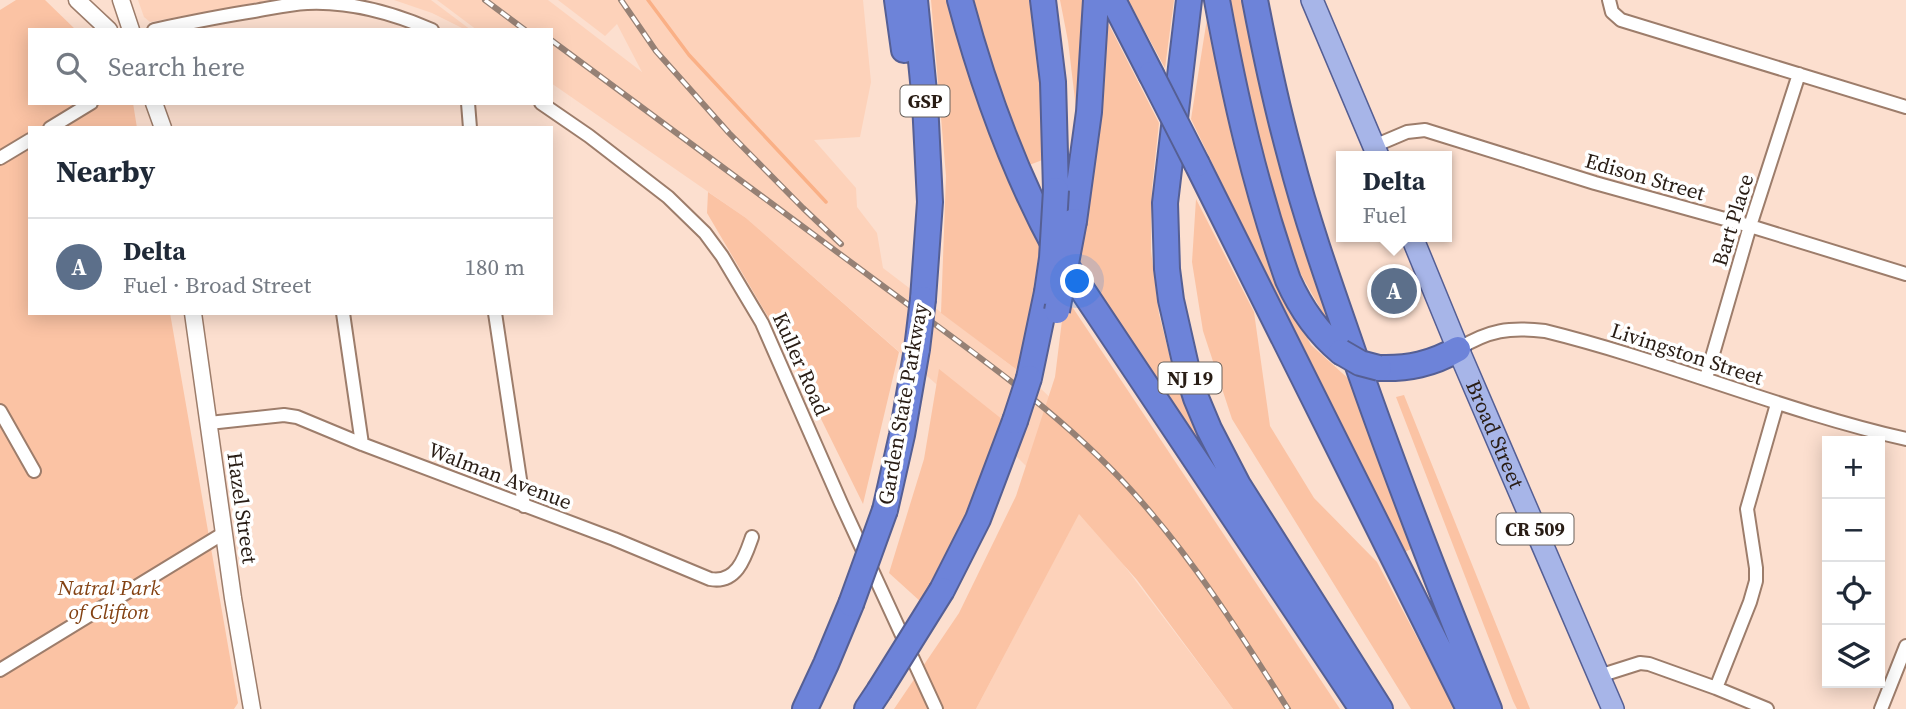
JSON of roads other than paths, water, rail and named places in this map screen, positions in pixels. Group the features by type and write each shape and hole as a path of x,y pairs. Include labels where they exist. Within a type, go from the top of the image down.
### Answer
{"highway":[{"path":"897,0 930,202"},
{"name":"Garden State Parkway","path":"805,709 827,664 885,510 917,349 930,202 925,102 915,0"},
{"path":"960,0 988,98 1005,143 1061,258 1362,709"},
{"path":"1043,0 1053,82 1056,190 1052,302"},
{"path":"873,700 942,590 978,519 1029,378 1074,221 1089,112 1096,0"},
{"path":"1113,0 1469,709"},
{"name":"NJ 19","path":"1189,0 1165,203 1167,269 1186,366 1200,408 1228,467 1380,709"},
{"path":"1217,0 1233,88 1251,164 1288,280 1314,325 1341,352 1360,363 1379,368 1426,364 1458,349"},
{"path":"1255,0 1290,157 1329,284 1434,572 1489,709"},
{"path":"790,709 840,631"}],"main road":[{"path":"1312,0 1376,151"},
{"name":"Broad Street","path":"1414,242 1613,709"}],"street":[{"path":"77,0 106,28"},
{"path":"121,0 130,28"},
{"path":"1609,0 1612,12 1621,20 1906,107"},
{"path":"163,28 214,17 308,3 373,10 408,19 428,28"},
{"name":"Bart Place","path":"1706,378 1750,226 1799,74"},
{"path":"53,126 88,105"},
{"path":"155,105 162,126"},
{"path":"468,105 470,126"},
{"name":"Kuller Road","path":"544,105 668,197 705,233 722,256 762,323 936,709"},
{"name":"Edison Street","path":"1376,151 1407,132 1425,130 1906,274"},
{"path":"0,158 28,141"},
{"name":"Hazel Street","path":"193,315 251,709"},
{"path":"343,315 362,444"},
{"path":"495,315 524,506"},
{"name":"Livingston Street","path":"1458,349 1490,333 1517,329 1545,331 1706,378 1777,404 1906,439"},
{"path":"1716,688 1756,580 1747,509 1777,404"},
{"path":"0,411 34,471"},
{"name":"Walman Avenue","path":"209,423 285,415 297,417 717,580 729,577 741,565 752,537"},
{"path":"0,670 224,533"},
{"path":"1881,709 1906,646"},
{"path":"1599,676 1640,663 1659,667 1766,709"}],"waterway":[{"path":"648,0 689,55 826,202"}],"railway":[{"path":"485,0 522,28"},
{"path":"621,0 656,51 729,133 841,244"},
{"path":"553,41 980,357 1074,434 1131,490 1175,542 1288,709"}],"place":[{"name":"Delta","path":"1394,291"}],"park label":[{"name":"Natral Park of Clifton","path":"109,600"}]}
